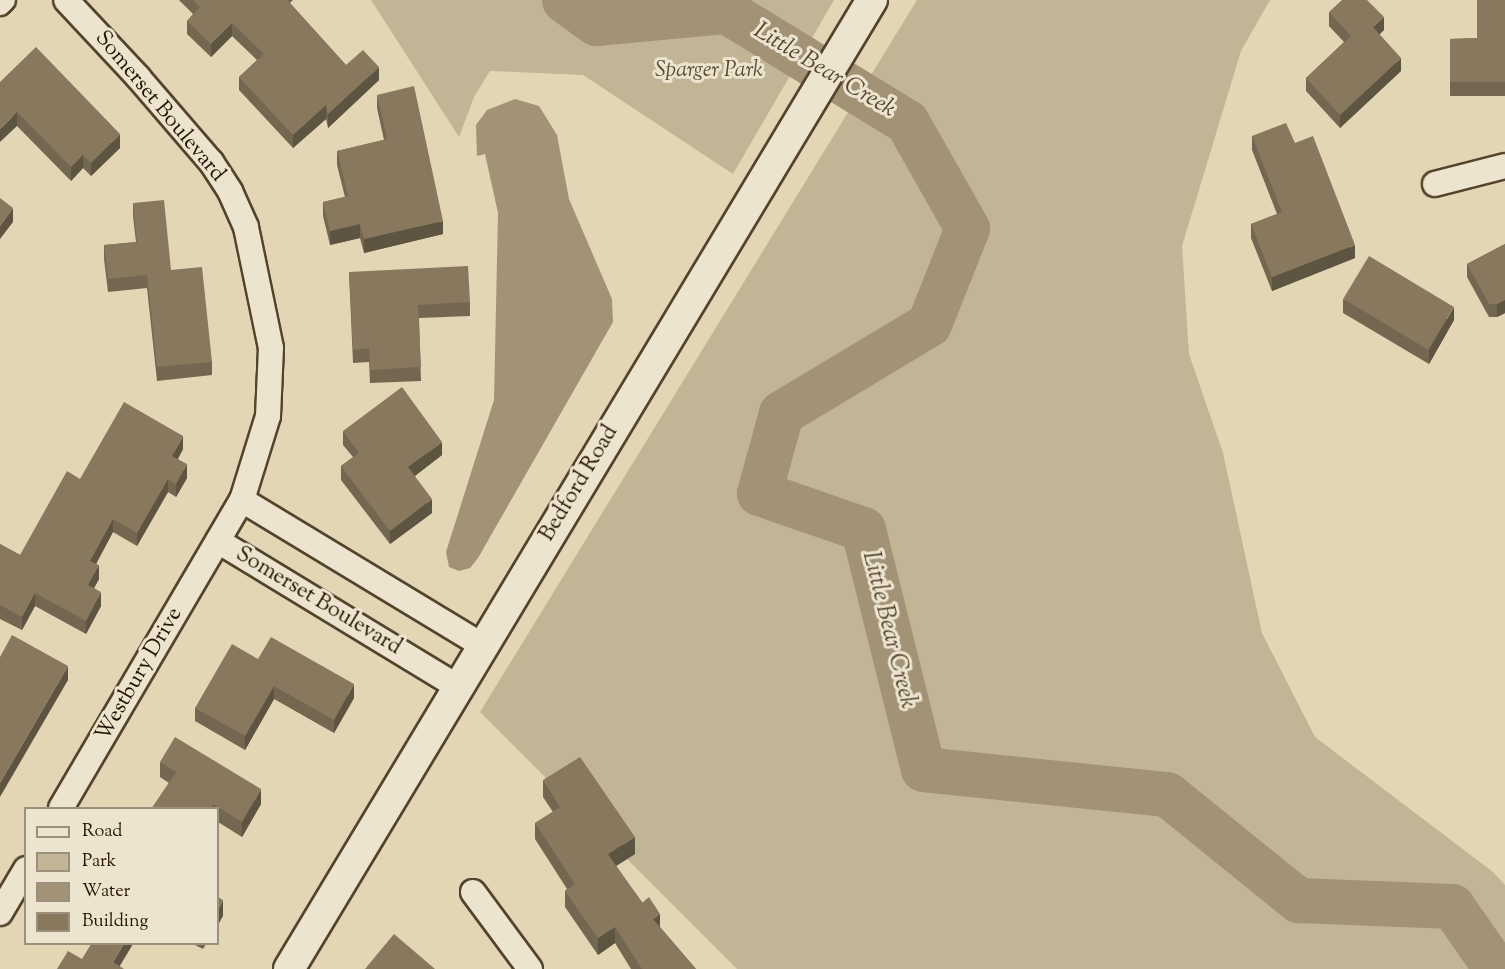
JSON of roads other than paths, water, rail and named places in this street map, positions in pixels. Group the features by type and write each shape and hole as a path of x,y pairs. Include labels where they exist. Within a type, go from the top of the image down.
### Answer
{"street":[{"name":"Somerset Boulevard","path":"66,0 211,162 230,191 246,227 271,348 268,416 262,447 242,500 218,542 458,687"},
{"name":"Bedford Road","path":"289,969 872,0"},
{"path":"1435,184 1505,166"},
{"path":"242,500 483,646"},
{"name":"Westbury Drive","path":"62,807 218,542"},
{"path":"0,913 24,872"},
{"path":"473,892 530,969"}],"water":[{"path":"515,99 539,106 557,135 569,199 612,299 613,322 478,558 470,568 459,571 449,567 446,552 494,400 498,213 485,154 477,156 476,125 487,110"}],"waterway":[{"name":"Little Bear Creek","path":"564,0 596,23 726,11 907,122 967,228 929,324 781,413 759,493 863,529 923,769 1167,794 1298,900 1452,906 1496,969"}],"park label":[{"name":"Sparger Park","path":"709,72"}]}
